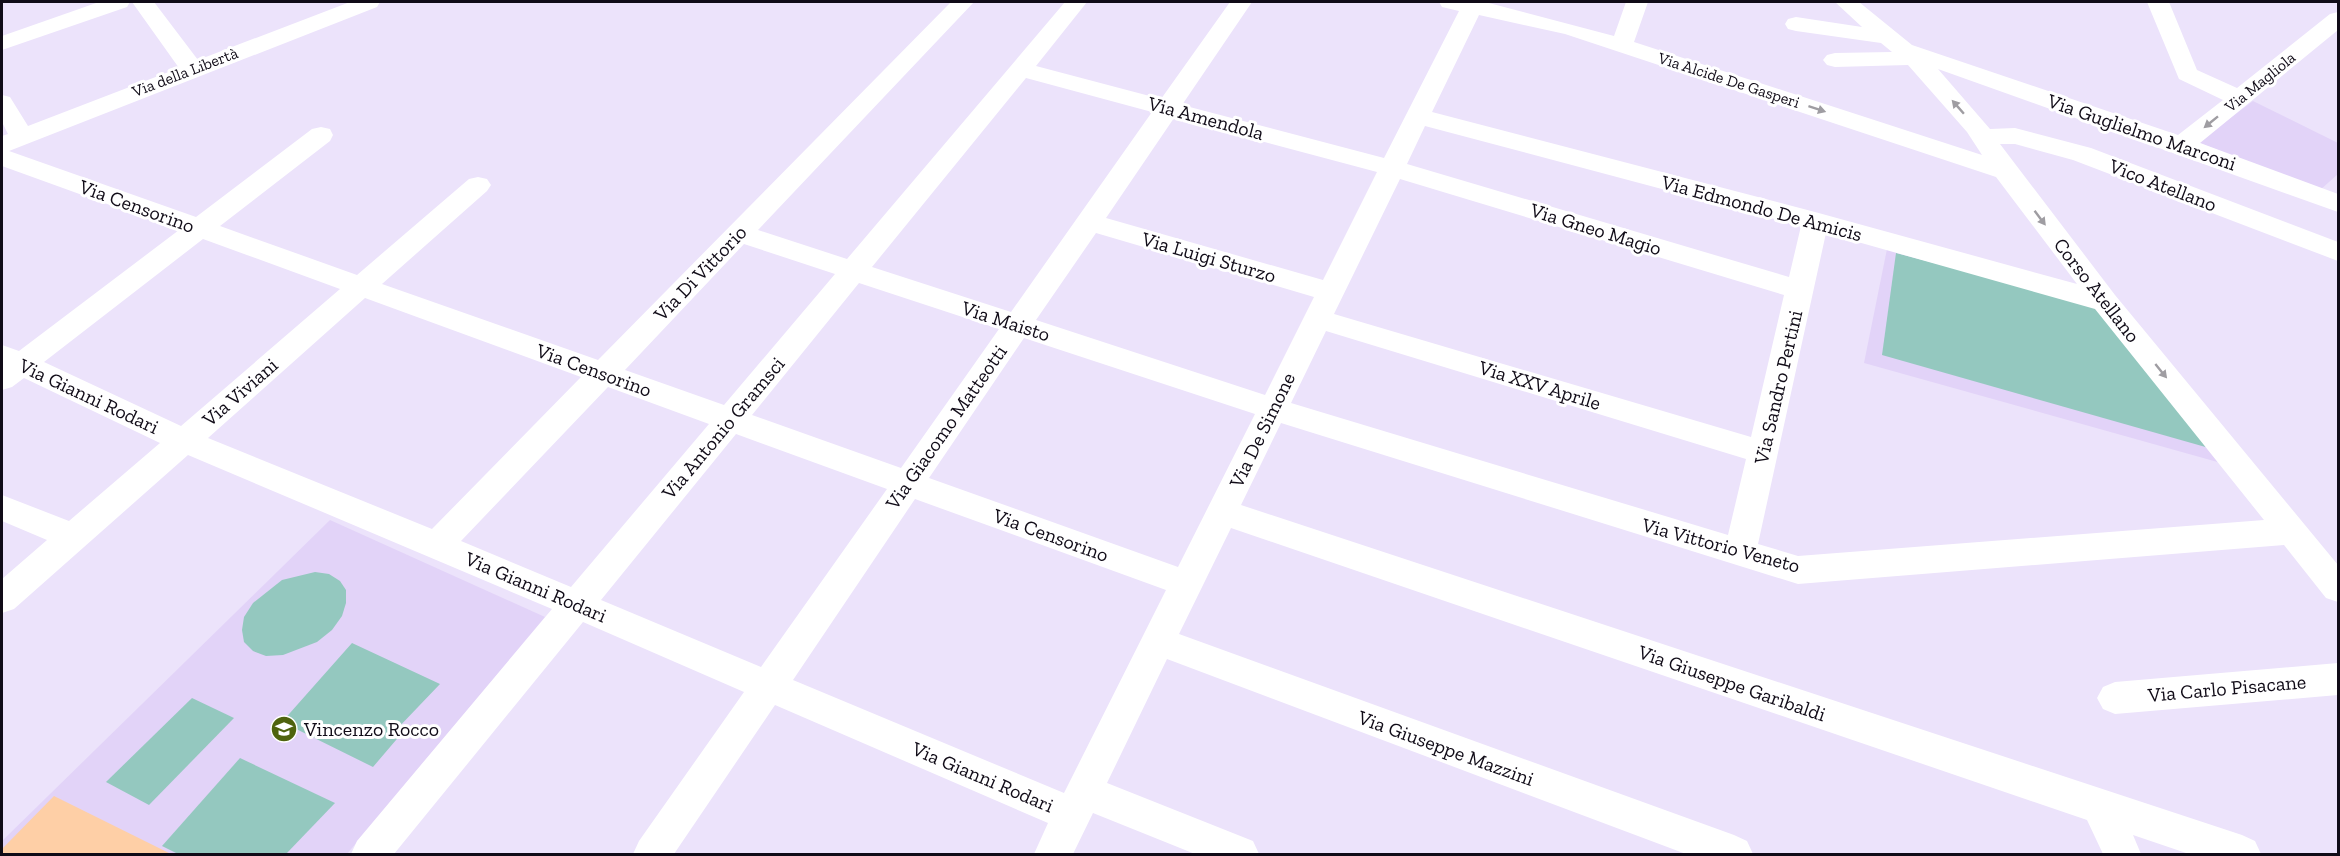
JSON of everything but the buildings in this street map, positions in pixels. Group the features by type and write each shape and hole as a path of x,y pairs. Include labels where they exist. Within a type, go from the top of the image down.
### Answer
{"street":[{"path":"2,44 119,2"},
{"path":"143,2 192,69"},
{"name":"Via della Libertà","path":"12,140 369,2"},
{"name":"Via Di Vittorio","path":"437,545 963,2"},
{"name":"Via Antonio Gramsci","path":"370,855 1076,2"},
{"name":"Via Giacomo Matteotti","path":"652,855 1087,221 1241,2"},
{"path":"1622,45 1637,2"},
{"name":"Corso Atellano","path":"1846,2 1901,48 1941,73 2005,171 2105,302 2338,588"},
{"path":"2158,2 2187,74 2240,99"},
{"name":"Via Alcide De Gasperi","path":"1465,3 1571,29 2005,171"},
{"name":"Via De Simone","path":"1053,855 1418,116 1465,3"},
{"name":"Via Magliola","path":"2182,145 2338,20"},
{"path":"1796,24 1901,48"},
{"path":"1835,60 1901,48"},
{"name":"Via Amendola","path":"1020,69 1392,168"},
{"name":"Via Guglielmo Marconi","path":"1941,73 2182,145 2333,195"},
{"path":"2,102 12,140"},
{"name":"Via Edmondo De Amicis","path":"1418,116 1815,221 2105,302"},
{"path":"9,366 199,228 321,135"},
{"name":"Vico Atellano","path":"1983,137 2015,136 2082,154 2338,252"},
{"name":"Via Censorino","path":"2,157 1186,584"},
{"name":"Via Gneo Magio","path":"1392,168 1800,290"},
{"name":"Via Viviani","path":"2,599 478,185"},
{"name":"Via Luigi Sturzo","path":"1087,221 1331,292"},
{"name":"Via Sandro Pertini","path":"1740,553 1815,221"},
{"name":"Via Maisto","path":"739,233 1273,409"},
{"name":"Via XXV Aprile","path":"1318,319 1763,452"},
{"name":"Via Gianni Rodari","path":"9,366 768,686 1078,803 1240,855"},
{"name":"Via Vittorio Veneto","path":"1273,409 1798,570 2293,531"},
{"path":"2,508 73,537"},
{"name":"Via Giuseppe Garibaldi","path":"1222,512 2242,855"},
{"name":"Via Giuseppe Mazzini","path":"1158,641 1734,855"},
{"name":"Via Carlo Pisacane","path":"2115,698 2338,679"},
{"path":"2100,807 2122,855"}],"shaded area":[{"path":"2253,101 2338,143 2338,174 2319,191 2198,142"},
{"path":"1887,249 2098,307 2221,463 1864,363"},
{"name":"Vincenzo Rocco","path":"330,520 545,617 347,854 2,854 2,841"},
{"path":"54,796 171,854 2,854 2,849"}],"place":[{"name":"Vincenzo Rocco","path":"284,729"}]}
